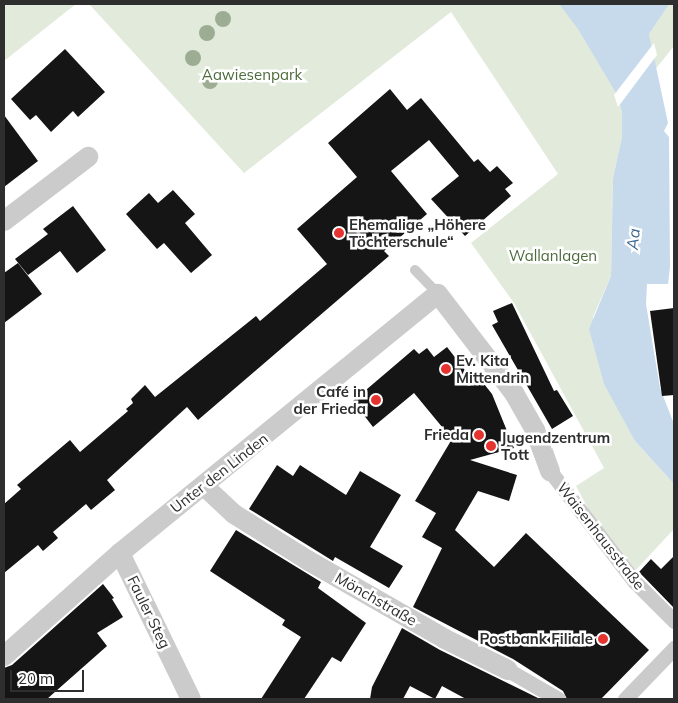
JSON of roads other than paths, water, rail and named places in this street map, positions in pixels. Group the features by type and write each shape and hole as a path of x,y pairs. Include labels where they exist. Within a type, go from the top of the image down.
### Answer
{"street":[{"path":"4,221 88,157"},
{"name":"Waisenhausstraße","path":"438,294 514,393 535,430 550,471 634,581 674,621"},
{"name":"Unter den Linden","path":"4,656 120,553 438,294"},
{"name":"Mönchstraße","path":"204,486 234,514 309,561 445,639 508,670 558,699"},
{"name":"Fauler Steg","path":"120,553 191,699"},
{"path":"625,699 674,648"}],"lane":[{"path":"415,270 438,294"}],"water":[{"name":"Aa","path":"559,4 669,4 649,34 668,123 664,131 669,137 670,267 668,284 647,284 646,304 660,388 674,424 674,484 635,441 604,384 589,329 611,276 613,178 622,137 622,111 616,93 578,29"}],"place":[{"name":"Ehemalige „Höhere Töchterschule“","path":"339,233"},
{"name":"Ev. Kita Mittendrin","path":"446,369"},
{"name":"Café in der Frieda","path":"376,400"},
{"name":"Frieda","path":"479,435"},
{"name":"Jugendzentrum Tott","path":"491,446"},
{"name":"Postbank Filiale","path":"603,639"}],"park label":[{"name":"Aawiesenpark","path":"252,75"},
{"name":"Wallanlagen","path":"553,256"}]}
